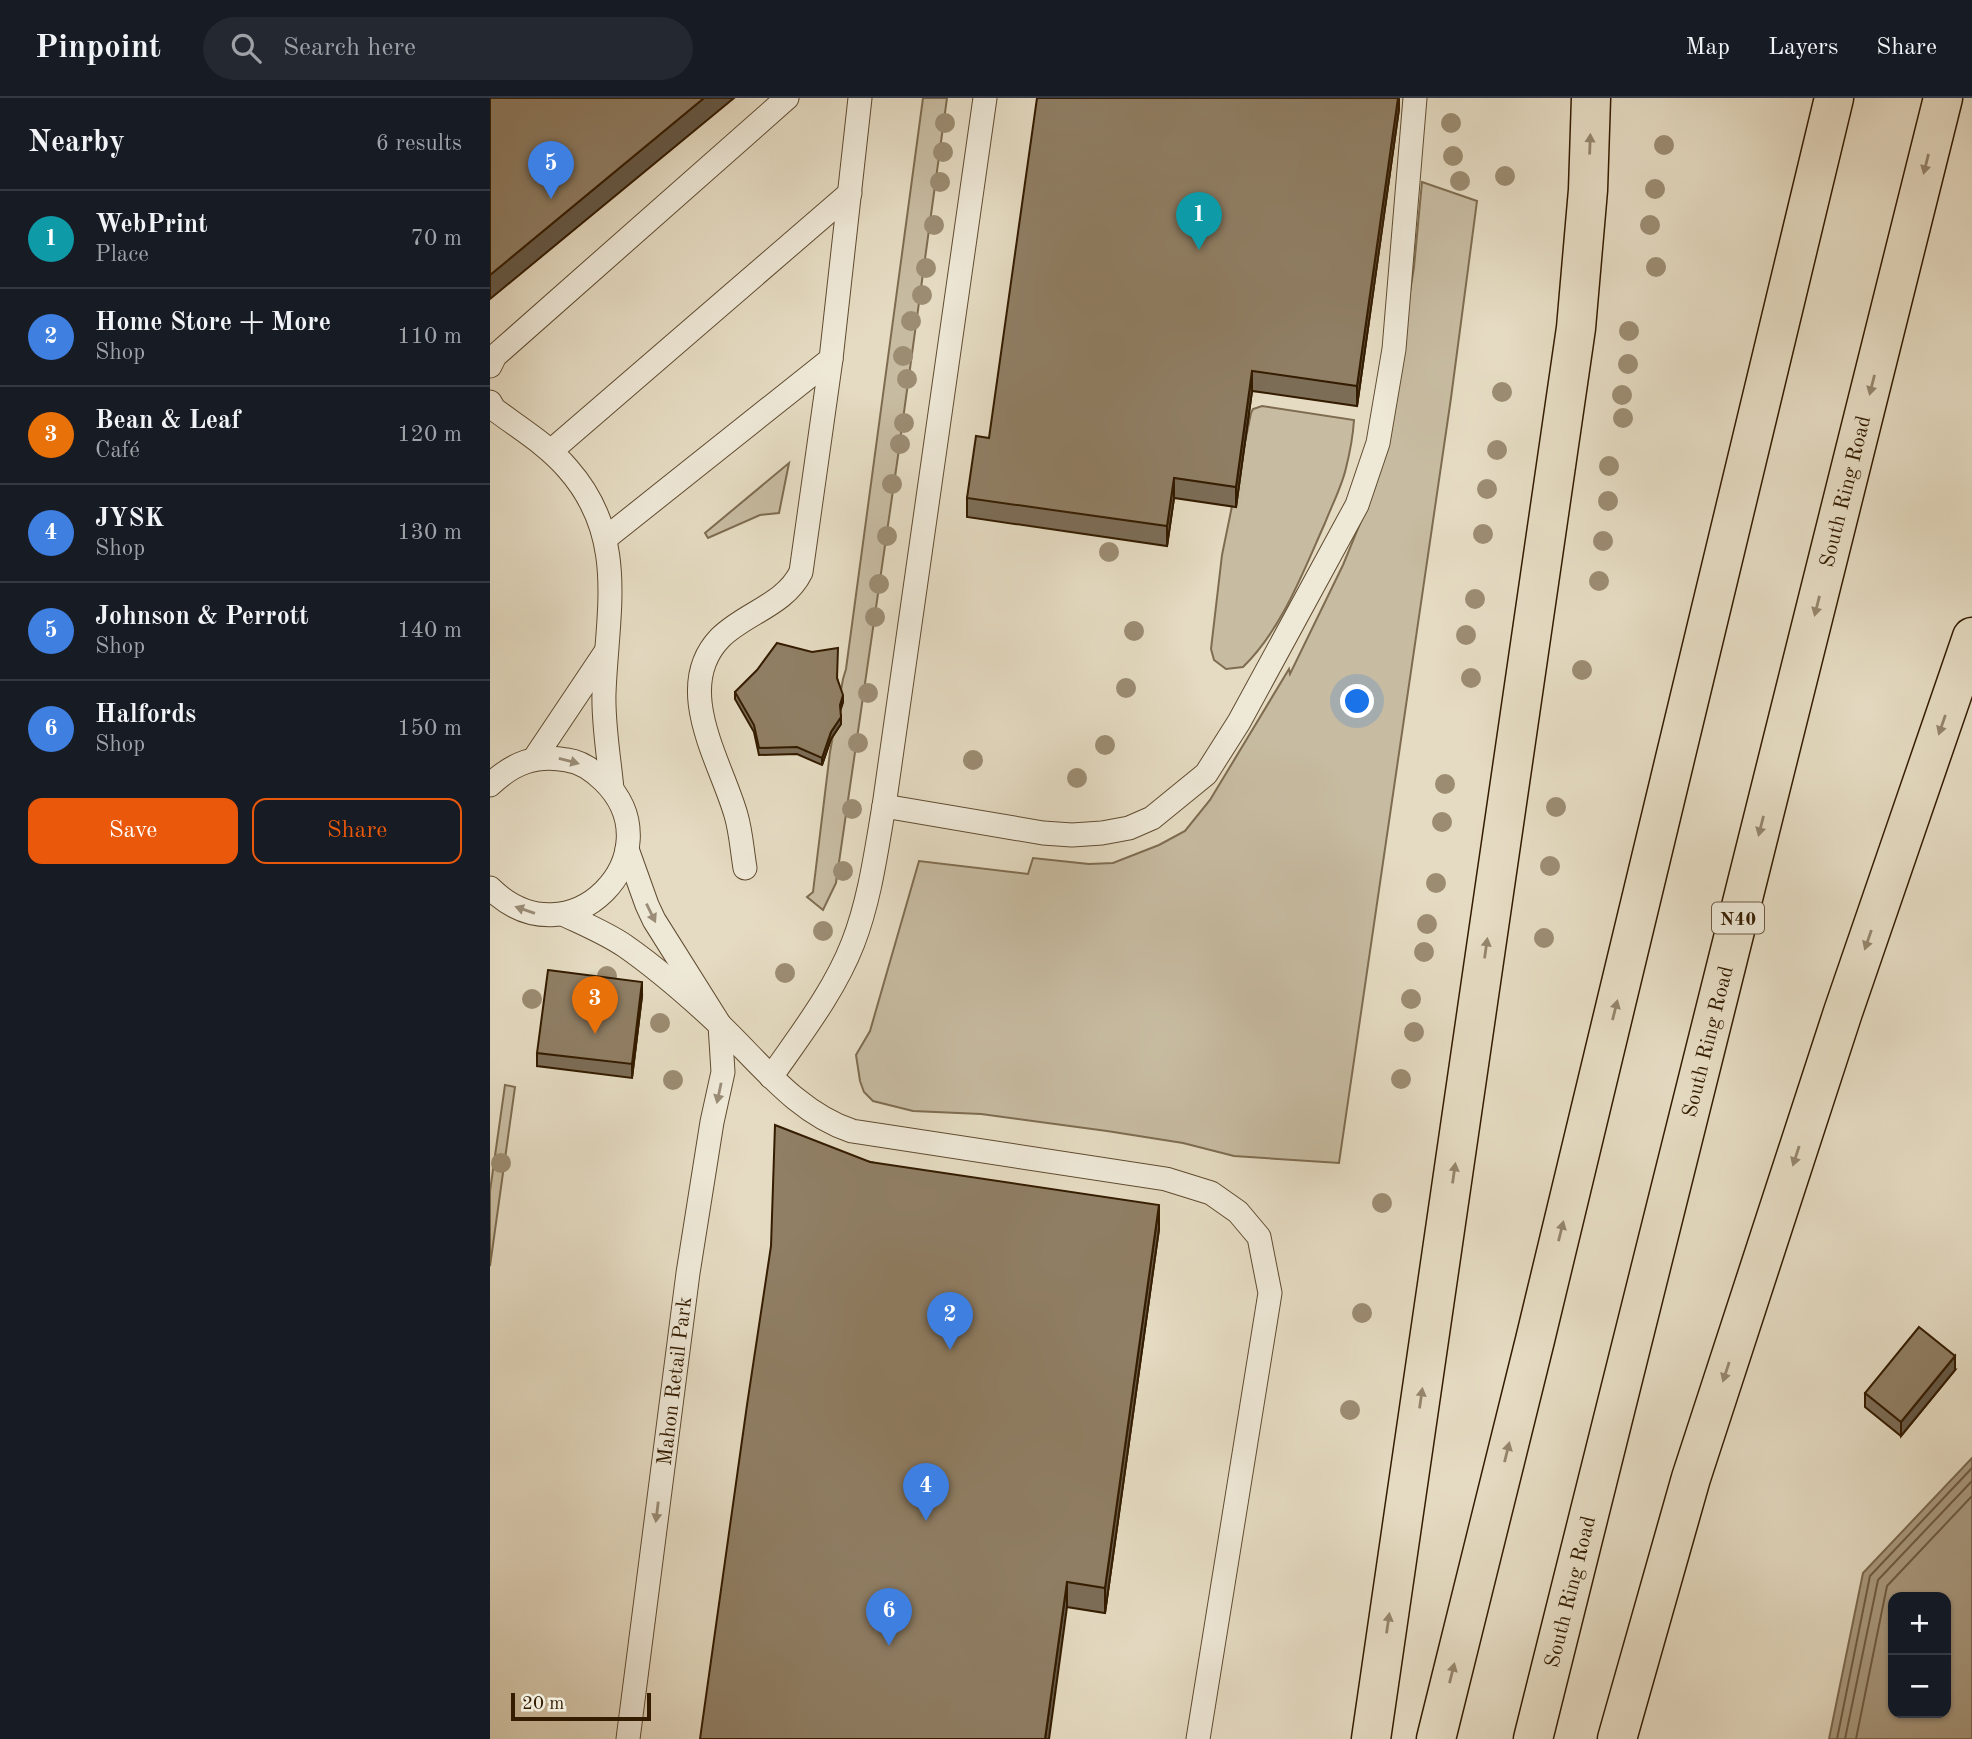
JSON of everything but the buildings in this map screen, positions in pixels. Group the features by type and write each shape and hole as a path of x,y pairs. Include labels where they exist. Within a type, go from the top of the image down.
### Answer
{"highway":[{"path":"1371,1739 1576,328 1588,190 1591,98"},
{"path":"1436,1739 1555,1259 1834,98"},
{"name":"South Ring Road","path":"1534,1739 1629,1348 1943,98"},
{"path":"1617,1739 1691,1478 1843,1012 1972,637"},
{"path":"1594,1739 1691,1478"}],"lane":[{"path":"490,366 495,356 787,98"},
{"path":"746,868 736,815 709,743 698,689 705,663 715,643 732,626 779,599 795,585 801,572 831,359 860,98"},
{"path":"771,1077 829,990 852,945 868,895 884,806 985,98"},
{"path":"884,806 1044,833 1102,833 1129,828 1152,818 1206,774 1239,722 1357,505 1378,443 1394,349 1415,98"},
{"path":"551,451 850,193"},
{"path":"606,538 831,359"},
{"path":"490,402 494,409 551,451 569,470 583,490 606,538 611,563 604,697 612,789"},
{"path":"527,762 607,651"},
{"path":"490,785 504,771 527,762 551,757 575,761 595,772 612,789 622,807 628,828 627,849 619,872 605,892 586,906 563,914 541,915 521,910 502,900 490,888"},
{"path":"490,761 527,762"},
{"path":"627,849 654,920 720,1025"},
{"path":"563,914 625,946 720,1025 771,1077 819,1117 835,1126 852,1131 1166,1180 1212,1193 1238,1212 1259,1237 1270,1293 1198,1739"},
{"name":"Mahon Retail Park","path":"628,1739 688,1273 712,1122 723,1072 720,1025"}],"shaded area":[{"path":"923,98 947,98 836,883 823,910 807,897 813,892 830,752 846,669"},
{"path":"1422,182 1477,201 1451,398 1339,1163 1234,1156 1183,1143 1107,1131 981,1114 913,1111 873,1101 864,1092 856,1055 870,1031 919,861 1028,874 1033,858 1089,864 1113,863 1159,845 1185,831 1210,800 1289,669 1290,674 1343,565 1375,487 1396,381 1414,267"},
{"path":"1262,406 1354,420 1352,438 1339,489 1300,580 1280,618 1257,652 1243,667 1226,669 1214,660 1211,649 1222,555 1251,413 1253,409"},
{"path":"789,463 779,513 760,515 708,538 705,533"},
{"path":"505,1085 515,1087 490,1266 490,1191"}],"water":[{"path":"1972,1458 1972,1739 1829,1739 1863,1573"}],"place":[{"name":"Johnson & Perrott","path":"551,199"},
{"name":"WebPrint","path":"1199,250"},
{"name":"Bean & Leaf","path":"595,1034"},
{"name":"Home Store + More","path":"950,1350"},
{"name":"JYSK","path":"926,1521"},
{"name":"Halfords","path":"889,1646"}]}
